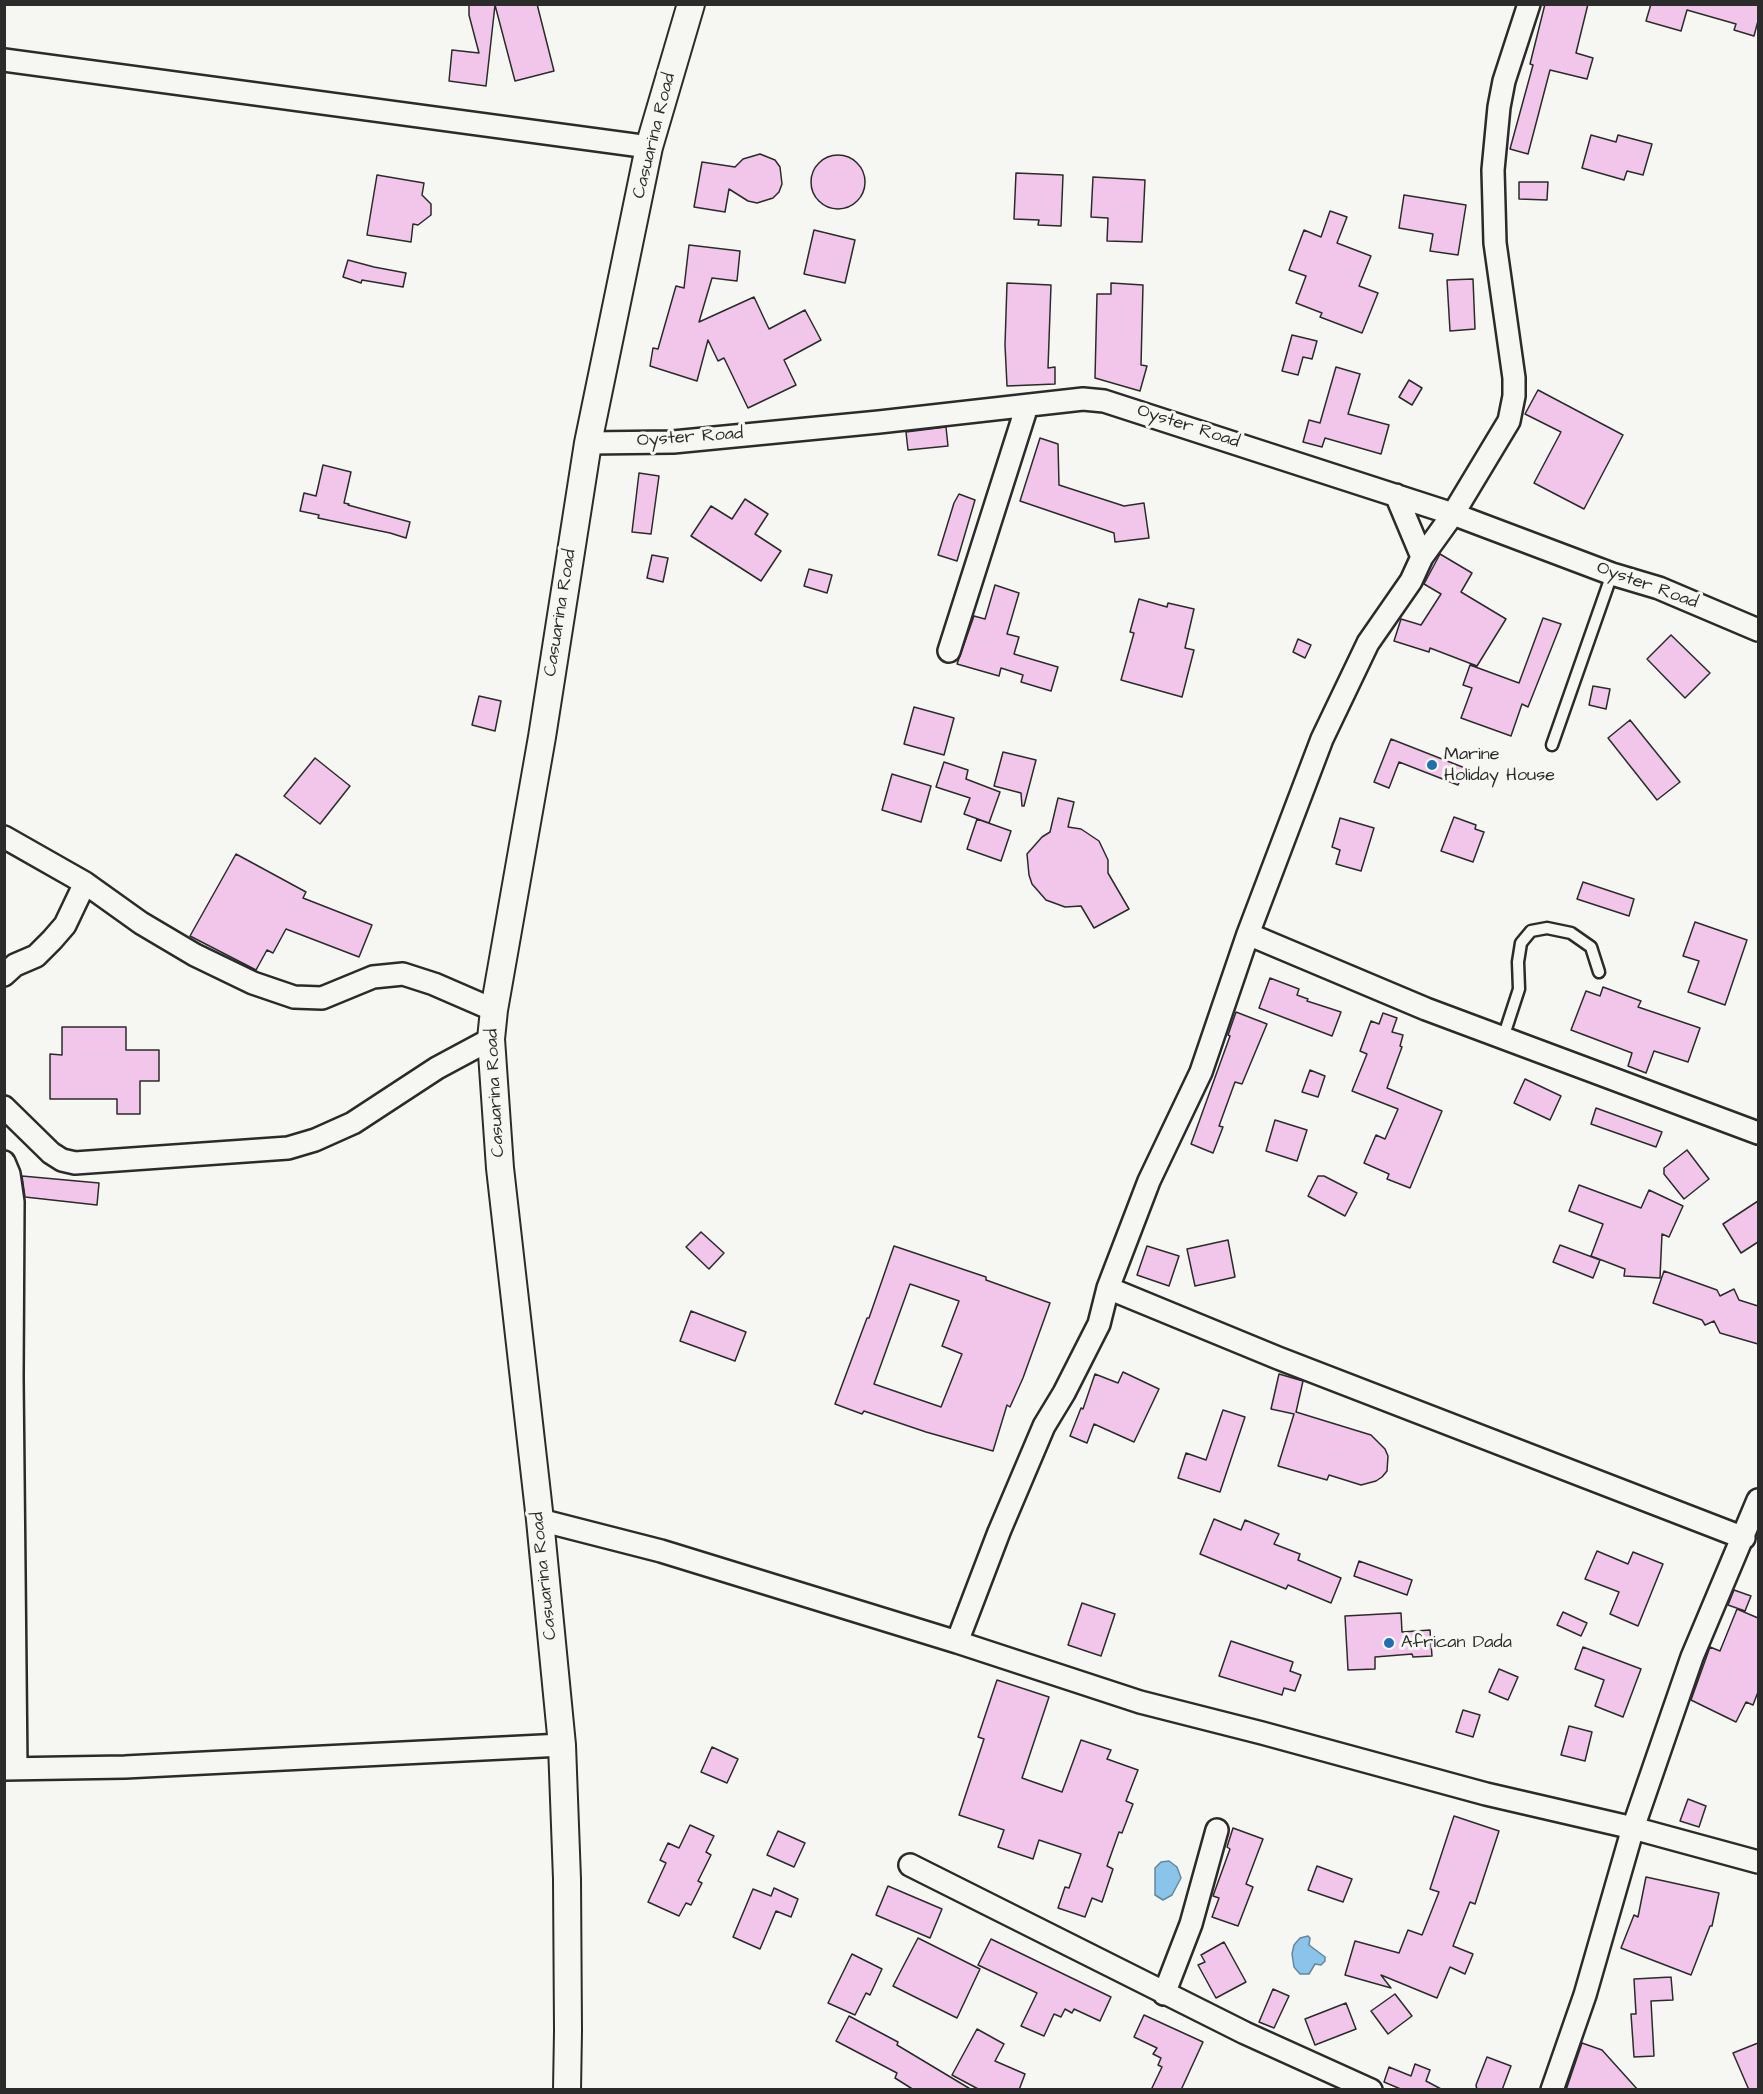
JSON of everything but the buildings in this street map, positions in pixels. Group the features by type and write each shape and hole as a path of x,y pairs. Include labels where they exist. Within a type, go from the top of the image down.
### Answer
{"street":[{"name":"Casuarina Road","path":"567,2090 567,1879 562,1745 540,1520 500,1168 491,1040 494,1010 536,772 588,443 649,147 691,4"},
{"path":"957,1642 999,1532 1044,1426 1065,1393 1098,1324 1108,1287 1149,1181 1201,1072 1248,934 1322,739 1368,643 1411,581 1422,557 1454,514 1509,421 1515,396 1495,243 1492,170 1498,107 1529,4"},
{"path":"4,60 649,147"},
{"name":"Oyster Road","path":"588,443 673,442 1083,399 1104,401 1454,514 1612,574 1659,588 1758,630"},
{"path":"949,651 1027,406"},
{"path":"1396,495 1422,557"},
{"path":"4,837 85,883 141,923 195,955 253,983 294,997 322,998 373,977 403,974 434,984 494,1010"},
{"path":"4,975 15,965 36,956 52,940 65,925 85,883"},
{"path":"1248,934 1426,1009 1758,1133"},
{"path":"4,1107 51,1153 62,1160 75,1163 288,1148 315,1140 352,1123 437,1068 491,1040"},
{"path":"4,1162 9,1174 13,1202 10,1769 125,1767 562,1745"},
{"path":"1108,1287 1278,1358 1744,1538"},
{"path":"1552,2090 1585,1995 1633,1828 1692,1657 1744,1538 1758,1500"},
{"path":"540,1520 661,1551 957,1642 1140,1702 1486,1794 1633,1828 1758,1862"},
{"path":"1164,1994 1191,1924 1217,1830"},
{"path":"910,1865 1164,1994 1371,2090"}],"lane":[{"path":"1551,745 1612,574"},
{"path":"1503,1038 1520,989 1518,962 1521,943 1531,931 1547,928 1571,933 1591,947 1599,972"}],"water":[{"path":"1169,1861 1177,1867 1181,1878 1172,1895 1163,1900 1155,1895 1155,1868 1161,1862"},
{"path":"1308,1936 1309,1945 1325,1957 1325,1961 1321,1965 1315,1964 1309,1974 1300,1974 1294,1967 1292,1954 1294,1945 1300,1938"}],"place":[{"name":"Marine Holiday House","path":"1432,765"},
{"name":"African Dada","path":"1389,1643"}]}
